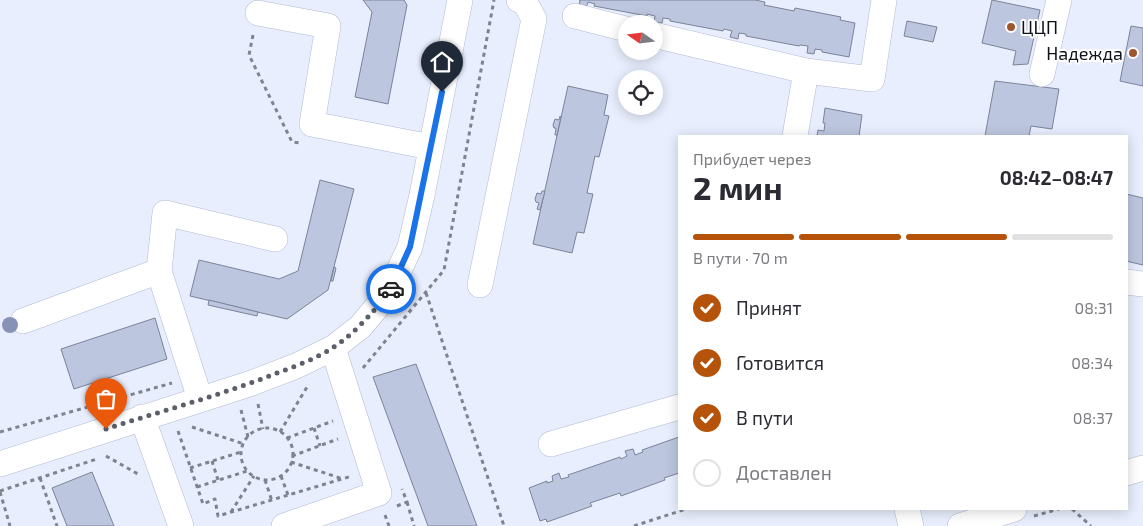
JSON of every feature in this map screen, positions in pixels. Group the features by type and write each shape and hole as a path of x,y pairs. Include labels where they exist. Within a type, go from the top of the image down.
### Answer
{"street":[{"path":"0,464 142,417 196,388 249,384 296,366 333,348 360,327 388,294 410,247 460,0"},
{"path":"480,285 534,19 524,1 519,0"},
{"path":"663,37 806,71 872,79 884,0"},
{"path":"1042,74 1059,0"},
{"path":"258,13 328,26 312,124 431,147"},
{"path":"574,16 618,26"},
{"path":"795,135 806,71"},
{"path":"196,388 159,271 165,213 275,239"},
{"path":"23,321 159,271"},
{"path":"1128,282 1143,284"},
{"path":"284,526 379,492 333,348"},
{"path":"551,444 678,407"},
{"path":"142,417 181,526"},
{"path":"906,510 911,526"},
{"path":"960,526 1022,513"}],"path":[{"path":"426,293 504,526"},
{"path":"280,432 307,387"},
{"path":"0,432 196,388"},
{"path":"258,404 264,429"},
{"path":"241,410 248,437"},
{"path":"287,438 342,418"},
{"path":"191,426 244,444"},
{"path":"314,428 320,446"},
{"path":"264,429 280,432 287,438 291,446 291,462 287,470 281,476 274,479 265,480 254,476 247,471 242,460 241,452 248,437 255,431 264,429"},
{"path":"178,431 202,504 215,499 218,516 357,475"},
{"path":"292,456 347,436"},
{"path":"190,468 241,452"},
{"path":"212,461 218,480"},
{"path":"291,462 342,479"},
{"path":"197,487 247,471"},
{"path":"231,513 254,476"},
{"path":"281,476 288,495"},
{"path":"40,478 57,526"},
{"path":"265,480 272,500"},
{"path":"0,492 10,526"},
{"path":"406,502 414,526"},
{"path":"0,510 5,509"},
{"path":"634,526 683,510"},
{"path":"1022,513 1050,510"},
{"path":"1073,510 1091,526"},
{"path":"384,511 389,526"}],"building":[{"path":"363,0 404,0 407,5 388,104 355,97 372,12"},
{"path":"580,0 755,0 765,2 764,5 794,11 795,8 841,17 840,20 855,23 849,57 815,49 814,54 807,53 808,46 746,36 746,34 739,33 738,39 730,37 732,31 670,21 670,19 663,18 663,15 642,15 594,6 595,4 588,2 586,8 579,7"},
{"name":"ЦЦП","path":"992,0 1040,10 1028,64 1013,65 1016,51 982,43"},
{"path":"907,21 937,27 933,42 904,36"},
{"path":"1131,26 1143,28 1143,86 1120,81"},
{"path":"995,81 1059,89 1052,129 1031,126 1029,135 985,135"},
{"path":"568,86 608,95 604,115 609,116 599,157 595,156 587,193 593,194 584,233 577,232 572,253 533,244"},
{"path":"825,108 862,115 859,135 817,135 818,130 824,131 825,123 823,123"},
{"path":"560,116 557,135 555,135 556,128 553,125 555,119 559,120"},
{"path":"320,180 354,189 328,290 287,319 190,296 199,260 279,279 298,271"},
{"path":"542,191 545,191 540,210 537,209 539,203 535,199 537,193 541,194"},
{"path":"1128,194 1143,198 1143,265 1128,261"},
{"path":"334,267 336,268 333,281 331,281"},
{"path":"209,300 258,312 257,316 208,305"},
{"path":"155,318 167,359 74,389 61,349"},
{"path":"416,364 477,526 428,526 373,377"},
{"path":"678,437 678,473 621,496 620,493 590,503 592,506 547,522 546,519 540,521 529,488 547,481 547,483 553,481 552,476 559,473 561,479 569,477 568,475 620,457 621,459 627,456 625,451 633,449 635,455 643,452 642,450"},
{"path":"92,472 114,526 67,526 52,488"}],"way so far":[{"path":"106,429 249,384 321,354 333,348 360,327 391,289"}],"place":[{"name":"ЦЦП","path":"1011,27"},
{"name":"Надежда","path":"1133,53"}],"route":[{"path":"391,289 410,247 442,92"}]}
